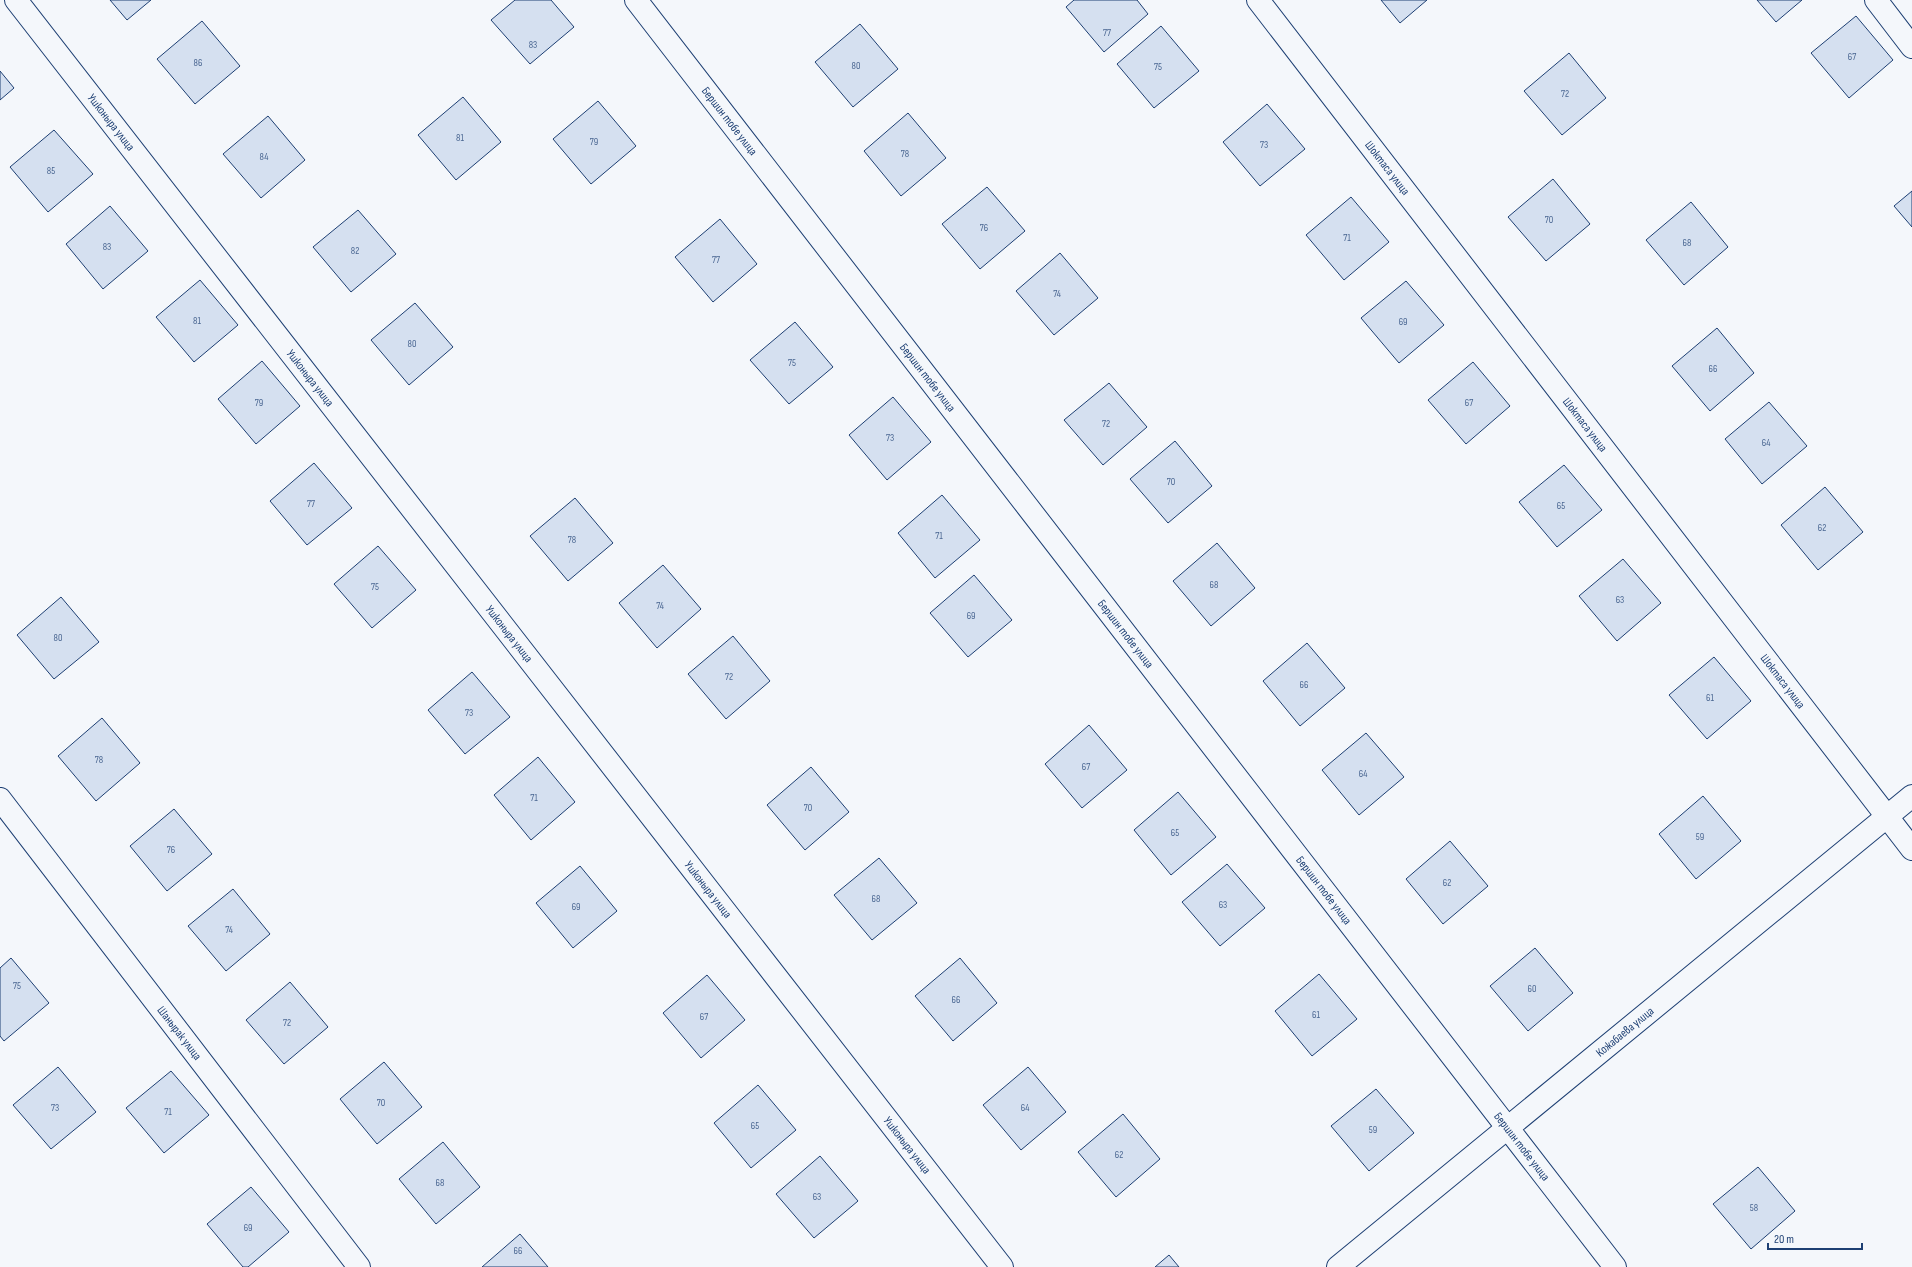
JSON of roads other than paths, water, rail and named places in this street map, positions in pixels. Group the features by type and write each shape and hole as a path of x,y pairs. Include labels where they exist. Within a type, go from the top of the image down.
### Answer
{"street":[{"name":"Ушконыра улица","path":"16,0 1002,1267"},
{"name":"Бершин тобе улица","path":"636,0 1615,1267"},
{"name":"Шоктаса улица","path":"1258,0 1912,849"},
{"path":"1876,0 1912,47"},
{"name":"Кожабаева улица","path":"1338,1267 1912,796"},
{"name":"Шанырак улица","path":"0,799 358,1267"}]}
